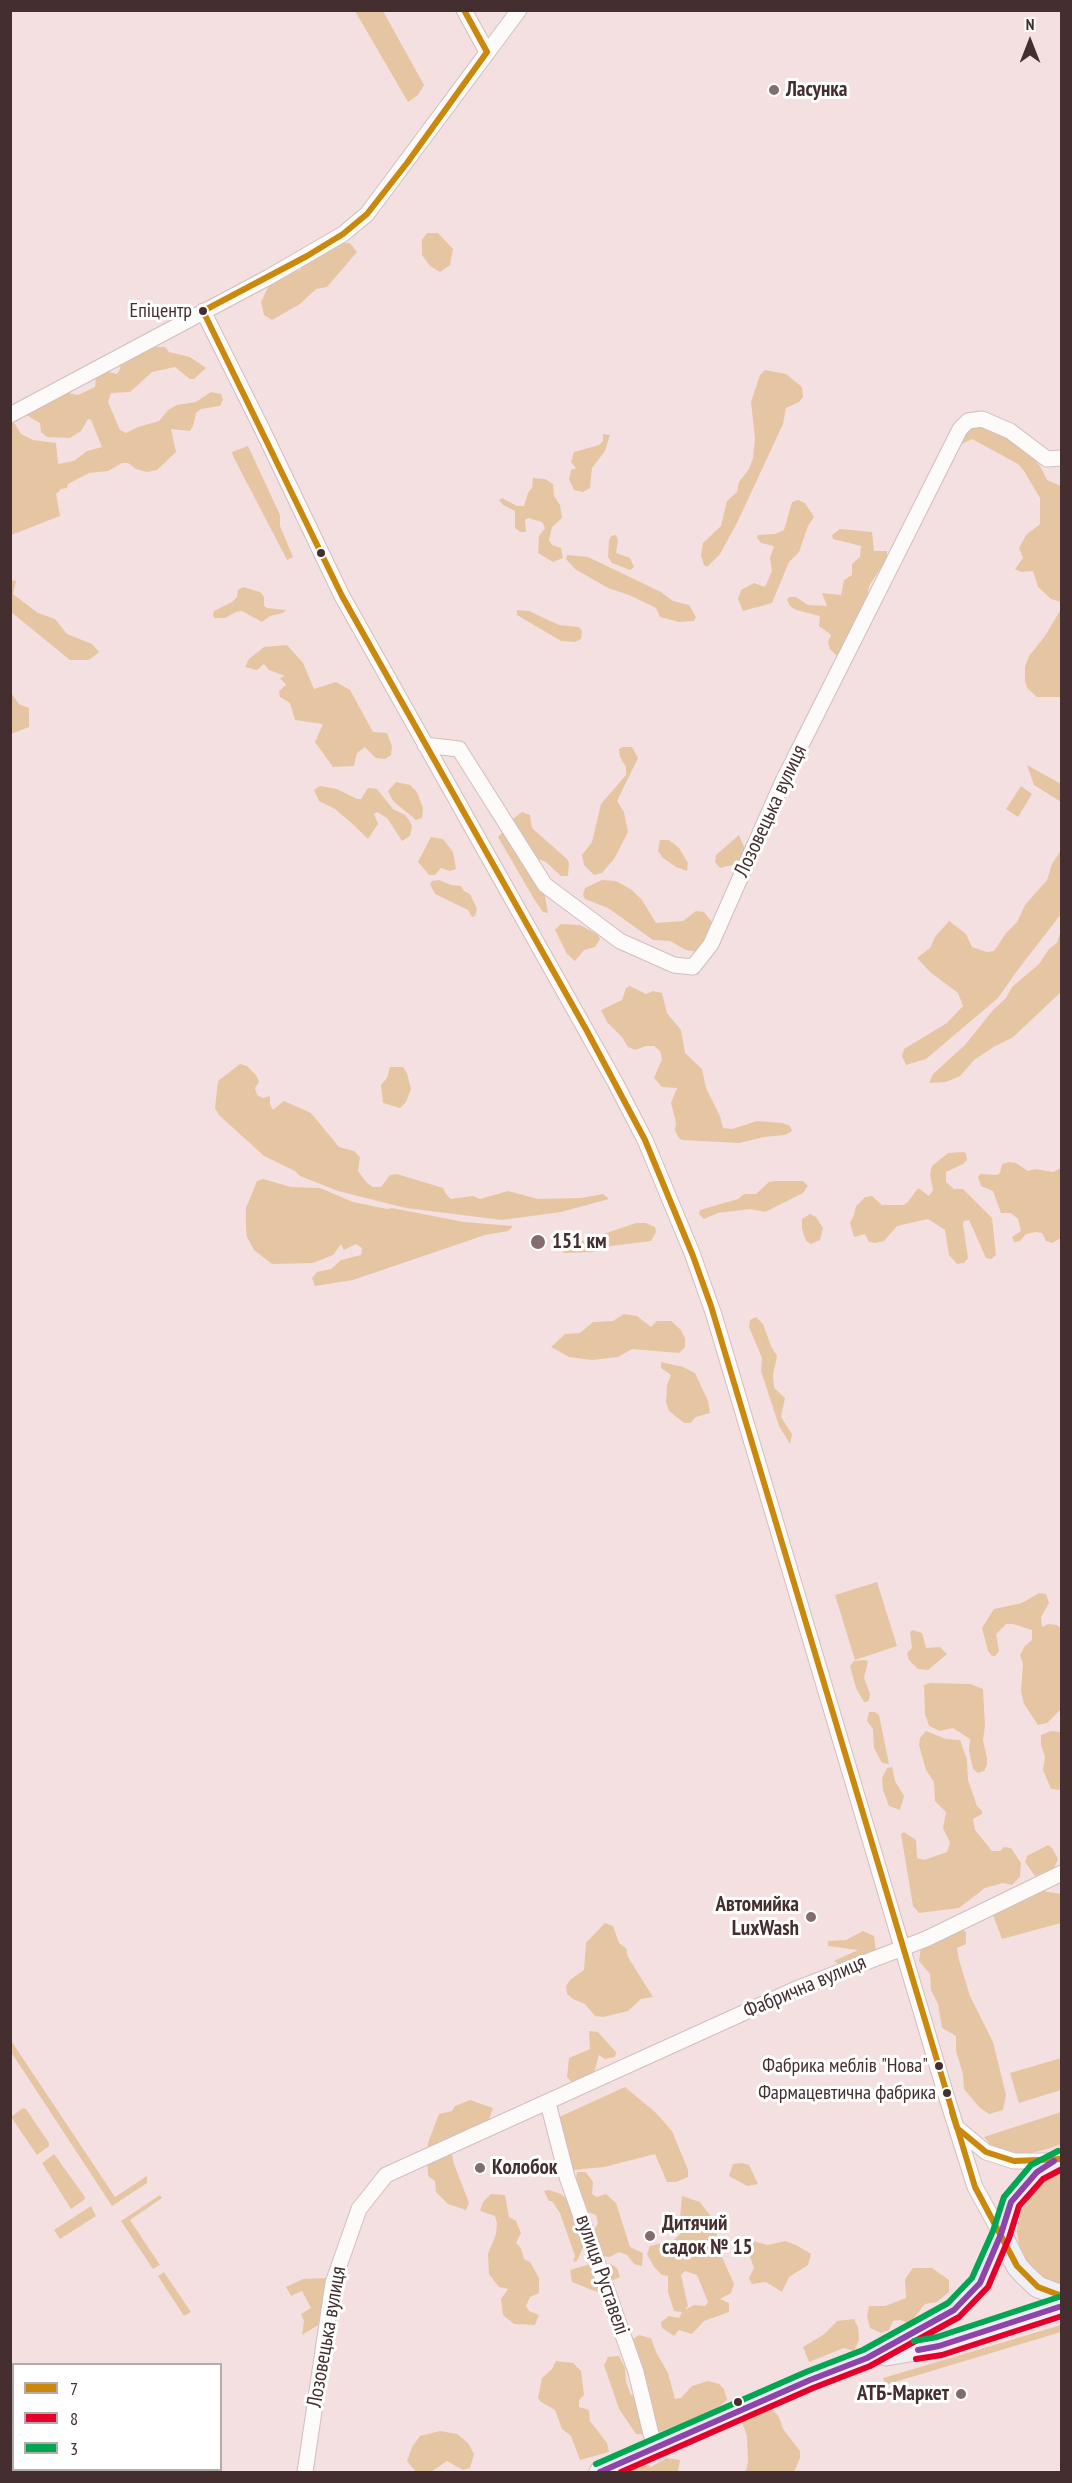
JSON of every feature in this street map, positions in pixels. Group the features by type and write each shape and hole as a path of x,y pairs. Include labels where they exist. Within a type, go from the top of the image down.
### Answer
{"main road":[{"path":"600,2472 810,2380 867,2358 946,2315 969,2296 980,2283 1001,2234 1011,2202 1037,2172 1058,2160"},
{"path":"1001,2234 1017,2265 1025,2275 1038,2287 1062,2296"},
{"path":"867,2358 939,2346 1062,2306"}],"street":[{"path":"464,10 487,52"},
{"path":"10,416 307,256 343,234 367,214 519,10"},
{"path":"203,312 263,431 324,562 593,1041 645,1140 692,1253 711,1306 975,2187 1001,2234"},
{"name":"Лозовецька вулиця","path":"425,745 459,748 546,885 620,941 674,965 693,967 711,944 783,781 960,429 968,421 982,419 1010,431 1047,459 1062,458"},
{"name":"Фабрична вулиця","path":"548,2103 796,1989 926,1939 1062,1873"},
{"name":"Лозовецька вулиця","path":"305,2472 333,2283 359,2209 386,2175 548,2103"},
{"name":"вулиця Руставелі","path":"548,2103 567,2177 636,2372 651,2434 657,2447"},
{"path":"957,2128 986,2152 1014,2161 1058,2160"}],"shaded area":[{"path":"355,11 383,11 424,85 418,95 408,102"},
{"path":"427,233 438,233 453,249 450,265 440,272 430,266 422,255 422,240"},
{"path":"338,243 350,243 357,252 327,287 316,289 300,304 272,320 264,315 261,302 269,285 284,274 300,270 308,260"},
{"path":"144,347 165,347 169,352 190,357 206,368 194,379 190,379 175,367 152,372 130,392 111,393 108,402 120,430 126,433 159,421 168,410 177,405 196,402 211,392 221,394 223,400 220,406 201,409 196,413 190,431 171,429 176,452 157,470 147,472 136,469 128,463 122,463 108,471 89,473 68,484 67,488 61,489 56,494 60,516 11,535 11,421 21,434 33,440 56,443 58,464 74,461 87,451 102,447 91,420 88,419 81,431 70,438 47,437 41,432 40,423 23,413 60,391 78,395 95,387 96,377 104,371 117,374 120,362"},
{"path":"765,370 786,374 802,387 803,397 799,402 786,408 783,424 737,523 720,554 707,567 701,555 703,543 721,526 727,501 737,492 739,482 749,469 753,458 755,438 751,402 760,375"},
{"path":"970,422 1016,439 1040,466 1047,480 1061,486 1061,602 1051,599 1038,587 1033,571 1021,572 1015,569 1023,558 1019,548 1026,535 1040,524 1040,498 1018,464 972,439 960,445"},
{"path":"603,434 610,435 605,451 592,468 590,488 583,492 574,490 569,479 571,470 576,468 571,462 574,452 599,445 603,441"},
{"path":"248,446 280,515 280,526 293,557 287,560 233,456 232,452"},
{"path":"533,478 545,479 553,484 554,496 560,505 562,518 552,527 549,540 552,545 561,548 563,558 553,562 538,553 539,536 545,528 542,522 528,518 525,520 526,532 520,532 515,528 515,511 503,505 499,500 502,498 517,506 524,506 532,488"},
{"path":"798,500 805,503 814,517 808,526 799,552 789,562 772,603 743,611 738,599 741,590 754,583 765,587 772,571 770,558 774,546 761,543 757,538 758,535 775,534 784,530 792,502"},
{"path":"840,529 872,532 874,551 887,551 887,558 869,586 866,604 857,616 855,630 838,657 830,649 828,642 831,635 819,626 820,616 796,610 787,600 789,597 796,597 808,605 827,606 822,593 841,595 844,580 852,575 852,564 860,557 861,546 833,539 832,535"},
{"path":"616,535 618,541 616,553 630,558 634,567 630,570 612,563 608,557 609,540 611,536"},
{"path":"567,555 588,557 661,592 673,601 689,605 696,617 694,621 679,622 660,617 656,608 608,588 575,569 566,559"},
{"path":"10,580 16,581 13,594 38,613 55,619 67,634 92,644 99,652 89,660 70,660 11,612"},
{"path":"243,587 260,592 264,597 264,606 267,608 286,610 262,622 242,611 225,618 215,618 214,611 232,602 237,597 238,590"},
{"path":"1061,609 1061,697 1037,697 1027,688 1025,667 1029,656 1045,636"},
{"path":"517,610 529,611 559,625 579,627 582,631 581,639 575,642 561,641 517,615"},
{"path":"287,645 303,663 314,689 336,682 350,690 373,732 387,733 392,746 391,755 385,759 376,758 365,747 357,753 354,766 333,767 315,742 323,724 295,720 290,703 280,697 279,691 286,685 280,678 285,676 269,670 264,664 257,670 245,667 249,659 264,647"},
{"path":"11,693 19,704 29,708 29,727 11,734"},
{"path":"632,747 638,758 617,801 624,812 628,832 614,859 602,873 594,875 584,865 582,855 592,842 601,804 626,775 626,767 620,757 619,749"},
{"path":"1027,765 1061,784 1061,802 1034,785"},
{"path":"396,782 410,785 417,792 423,808 422,818 416,820 393,801 388,791"},
{"path":"320,786 337,789 357,799 361,799 368,788 377,789 393,809 405,815 409,820 412,826 410,836 402,841 387,818 377,812 374,814 378,824 368,839 335,809 319,801 314,790"},
{"path":"1021,786 1032,794 1018,817 1006,809"},
{"path":"522,812 530,815 532,828 567,859 568,876 561,876 546,862 535,858 509,822"},
{"path":"506,833 545,896 548,913 543,912 534,899 498,837"},
{"path":"739,835 747,854 744,862 720,868 715,862 716,855"},
{"path":"431,837 443,839 453,852 456,869 450,871 441,868 435,875 429,875 418,862"},
{"path":"660,840 669,840 679,848 688,863 687,871 663,858 658,851"},
{"path":"1061,850 1061,914 998,998 926,1059 906,1065 902,1056 904,1049 947,1023 963,1006 958,993 930,972 917,958 930,948 935,937 949,921 966,934 972,947 987,952 994,951 1017,922 1025,905 1047,880 1052,864"},
{"path":"439,880 461,886 470,894 477,909 475,916 472,917 468,910 435,894 430,884 432,881"},
{"path":"602,880 616,881 632,890 642,900 656,923 683,921 696,911 704,912 715,926 698,952 686,950 670,941 653,940 608,908 585,899 583,895 585,888"},
{"path":"561,924 580,925 597,934 600,939 595,947 584,950 575,961 567,954 555,930"},
{"path":"1061,930 1061,992 1012,1038 974,1060 960,1076 946,1082 929,1083 933,1074 965,1045 993,1010 1006,998 1012,987 1039,964 1049,949 1057,943"},
{"path":"630,986 646,994 653,991 662,993 667,1013 681,1030 685,1053 702,1069 706,1088 720,1116 723,1128 732,1129 757,1121 782,1123 790,1126 792,1131 785,1135 739,1143 679,1138 675,1131 676,1123 671,1103 677,1088 662,1087 654,1078 662,1059 660,1051 654,1046 635,1050 628,1047 622,1037 607,1022 601,1010 622,1000 626,988"},
{"path":"240,1064 247,1066 256,1075 259,1082 255,1088 257,1095 263,1098 270,1096 273,1110 284,1101 311,1113 339,1147 354,1151 360,1157 358,1171 373,1187 381,1187 390,1175 397,1174 443,1188 451,1199 473,1196 480,1199 508,1191 538,1199 581,1198 603,1194 609,1199 561,1212 502,1220 406,1208 338,1191 300,1176 295,1171 264,1156 219,1115 215,1108 218,1081"},
{"path":"390,1067 403,1067 411,1089 406,1102 400,1108 383,1103 381,1085 387,1078"},
{"path":"948,1153 966,1153 967,1160 946,1172 946,1182 954,1189 963,1189 992,1218 996,1255 991,1259 986,1258 969,1220 964,1221 963,1224 968,1258 964,1263 957,1264 949,1255 945,1230 928,1219 897,1226 884,1241 869,1242 865,1234 854,1237 850,1223 856,1206 865,1197 872,1196 882,1205 903,1205 918,1188 929,1196 933,1190 930,1174 932,1166"},
{"path":"1016,1163 1028,1171 1035,1169 1053,1172 1061,1168 1061,1238 1052,1243 1046,1241 1042,1233 1036,1232 1026,1234 1020,1241 1014,1242 1012,1237 1021,1231 1018,1219 1011,1213 1001,1213 993,1191 981,1186 978,1177 980,1174 997,1175 1000,1173 1002,1164"},
{"path":"263,1179 291,1187 320,1188 353,1202 387,1209 392,1208 464,1222 513,1226 508,1231 485,1235 353,1280 315,1286 312,1278 317,1272 331,1269 341,1260 361,1255 362,1248 356,1244 344,1250 341,1244 333,1255 313,1263 272,1264 254,1250 247,1237 246,1229 246,1208 257,1181"},
{"path":"803,1181 808,1186 803,1193 765,1212 750,1209 718,1213 704,1219 699,1214 700,1210 738,1199 744,1194 756,1194 769,1182"},
{"path":"810,1214 816,1217 823,1228 820,1240 811,1244 806,1241 802,1229 802,1219"},
{"path":"636,1223 646,1223 655,1227 656,1232 651,1241 611,1246 593,1252 563,1253 565,1247"},
{"path":"624,1314 637,1316 651,1327 657,1321 671,1321 681,1330 685,1338 685,1347 679,1353 632,1349 618,1357 592,1360 569,1357 551,1347 565,1334 580,1333 593,1322 613,1321"},
{"path":"756,1317 763,1324 777,1356 773,1375 774,1388 785,1398 781,1417 792,1434 790,1444 779,1426 761,1371 762,1358 749,1327 750,1320"},
{"path":"661,1362 683,1367 695,1373 708,1401 710,1413 696,1417 690,1423 684,1423 669,1411 666,1402 667,1385 671,1375 661,1368"},
{"path":"877,1582 897,1646 855,1660 835,1595"},
{"path":"1039,1593 1046,1594 1049,1603 1041,1617 1042,1627 1048,1624 1061,1628 1062,1708 1047,1723 1038,1725 1024,1704 1021,1691 1023,1664 1020,1655 1032,1640 1032,1630 1006,1624 996,1634 999,1651 992,1656 988,1651 982,1628 994,1609 1022,1603"},
{"path":"912,1630 922,1633 926,1648 940,1647 947,1654 928,1670 918,1669 909,1660 907,1653 912,1648 910,1632"},
{"path":"854,1661 868,1661 864,1678 870,1694 867,1702 864,1702 856,1688 850,1666"},
{"path":"930,1683 970,1684 983,1689 985,1726 983,1740 987,1758 984,1771 978,1773 973,1769 969,1751 970,1739 953,1728 940,1731 929,1726 925,1714 924,1685"},
{"path":"869,1712 879,1715 889,1764 882,1763 874,1748 873,1729 867,1721"},
{"path":"926,1731 946,1739 960,1740 967,1760 968,1780 977,1806 982,1811 982,1814 973,1819 975,1830 992,1851 1000,1851 1004,1847 1011,1848 1021,1863 1020,1877 1012,1885 1003,1883 985,1888 959,1908 919,1913 913,1906 901,1834 904,1832 916,1840 917,1858 924,1860 947,1852 950,1843 943,1828 946,1812 935,1801 934,1782 926,1770 919,1745 920,1738"},
{"path":"1051,1731 1061,1732 1061,1790 1051,1789 1043,1770 1045,1757 1041,1735"},
{"path":"892,1767 895,1781 904,1796 900,1810 889,1806 883,1790 882,1778 887,1768"},
{"path":"1048,1845 1058,1859 1054,1868 1035,1876 1025,1862 1027,1856"},
{"path":"1043,1891 1061,1894 1061,1923 1002,1939 993,1915"},
{"path":"605,1923 613,1926 619,1943 626,1948 628,1957 653,1997 641,1999 628,2011 603,2017 595,2016 585,2004 567,1994 566,1986 570,1980 584,1970 586,1943"},
{"path":"957,1925 966,1932 966,1944 957,1948 959,1960 970,1996 993,2042 1006,2095 1003,2110 989,2114 979,2107 964,2089 963,2074 956,2051 956,2036 942,2028 938,2004 931,1990 930,1974 919,1961 921,1947"},
{"path":"863,1931 874,1936 876,1951 844,1964 834,1961 858,1950 828,1946 828,1941 846,1940"},
{"path":"589,2031 598,2032 616,2052 615,2057 605,2059 599,2055 594,2073 574,2084 567,2077 569,2058 590,2049"},
{"path":"10,2039 115,2197 147,2176 147,2183 112,2206 11,2052"},
{"path":"1061,2058 1061,2090 1019,2103 1010,2073"},
{"path":"625,2087 655,2112 672,2131 688,2170 688,2177 676,2182 667,2182 655,2154 604,2167 572,2170 557,2118"},
{"path":"470,2100 493,2108 488,2123 450,2146 454,2164 469,2203 466,2210 448,2204 436,2192 435,2181 428,2176 427,2157 428,2143 439,2114 452,2111 455,2106"},
{"path":"23,2108 26,2109 49,2143 49,2146 37,2155 11,2117"},
{"path":"1061,2112 1061,2144 1047,2149 1011,2154 995,2150 984,2137"},
{"path":"54,2154 85,2197 71,2209 42,2163"},
{"path":"733,2164 749,2165 758,2184 747,2186 729,2176"},
{"path":"1061,2171 1061,2288 1043,2280 1029,2265 1020,2250 1017,2232 1020,2214 1029,2197 1045,2180"},
{"path":"577,2172 586,2172 593,2182 592,2194 597,2197 606,2194 616,2203 630,2247 643,2253 642,2266 634,2264 627,2255 619,2252 610,2257 601,2256 592,2234 598,2223 596,2215 588,2212 575,2185"},
{"path":"549,2190 561,2194 572,2203 585,2243 577,2261 573,2262 575,2256 560,2213 552,2201 549,2201 544,2191"},
{"path":"491,2194 505,2195 509,2217 516,2221 521,2233 516,2243 521,2248 524,2259 530,2262 539,2278 539,2293 530,2297 526,2306 529,2311 539,2315 535,2325 514,2324 503,2315 501,2299 508,2289 499,2287 489,2274 488,2254 496,2234 497,2223 495,2216 480,2211 483,2202"},
{"path":"160,2195 162,2198 130,2220 160,2265 153,2269 121,2221"},
{"path":"682,2196 700,2202 716,2226 718,2248 734,2284 731,2293 720,2299 729,2303 729,2312 704,2321 692,2334 679,2330 674,2336 662,2328 661,2322 669,2316 679,2318 682,2312 674,2311 668,2292 668,2276 662,2275 654,2267 647,2254 650,2246 674,2240 682,2232 680,2219","holes":["685,2271 697,2275 708,2302 705,2306 694,2305 685,2310 688,2306 681,2275"]},
{"path":"91,2206 96,2216 60,2239 54,2230"},
{"path":"749,2240 768,2245 785,2241 796,2245 811,2254 808,2265 789,2277 782,2292 766,2282 752,2284 749,2278 754,2268 747,2248"},
{"path":"594,2263 606,2267 611,2264 617,2268 620,2277 611,2281 607,2296 572,2282 570,2270"},
{"path":"913,2268 932,2268 949,2280 949,2292 937,2302 925,2304 910,2323 900,2320 893,2321 889,2330 881,2333 870,2328 867,2317 869,2306 885,2306 906,2298 905,2279"},
{"path":"164,2272 191,2312 184,2316 158,2276"},
{"path":"327,2278 318,2325 302,2335 304,2321 301,2314 311,2308 302,2291 291,2296 286,2287 303,2279"},
{"path":"854,2319 858,2327 859,2340 854,2351 844,2348 809,2362 803,2347 823,2335 837,2321"},
{"path":"1061,2325 1061,2332 885,2385 883,2378"},
{"path":"639,2335 651,2338 668,2373 675,2399 681,2398 692,2386 708,2381 719,2384 724,2389 727,2400 710,2414 651,2435 636,2434 619,2409 604,2365 608,2357 619,2356 625,2368 626,2382 631,2395 638,2395 630,2358 633,2339"},
{"path":"556,2361 573,2363 581,2371 584,2395 579,2400 579,2407 589,2410 590,2421 607,2443 609,2452 580,2460 571,2436 562,2429 555,2410 538,2398 542,2378 552,2369"},
{"path":"759,2408 772,2409 779,2417 783,2429 800,2451 800,2458 794,2472 743,2472 746,2471 748,2462 747,2436 741,2419"},
{"path":"440,2431 457,2434 468,2443 474,2454 470,2468 463,2470 447,2461 431,2472 416,2472 407,2461 412,2447 420,2436"},
{"path":"666,2458 680,2460 678,2472 621,2472 645,2462 651,2467"}],"transit line":[{"name":"7","path":"464,10 487,52"},
{"name":"7","path":"203,311 307,256 343,234 367,214 487,52"},
{"name":"7","path":"203,311 342,596 587,1031 645,1140 711,1306 975,2187 1017,2266 1038,2287 1062,2296"},
{"name":"7","path":"952,2112 957,2128 986,2152 1014,2161 1062,2159"},
{"name":"3","path":"596,2464 806,2372 863,2350 948,2303 972,2278 993,2231 1004,2197 1031,2165 1058,2151"},
{"path":"600,2472 810,2380 867,2358 954,2310 980,2283 1001,2234 1011,2202 1037,2172 1054,2161"},
{"name":"8","path":"621,2472 813,2388 870,2366 959,2317 988,2287 1009,2238 1019,2206 1043,2179 1062,2169"},
{"name":"3","path":"914,2341 937,2337 1059,2297"},
{"path":"918,2350 939,2346 1062,2306"},
{"name":"8","path":"916,2359 942,2355 1062,2316"}],"place":[{"name":"Ласунка","path":"774,90"},
{"name":"Епіцентр","path":"203,311"},
{"name":"151 км","path":"538,1242"},
{"name":"Автомийка LuxWash","path":"811,1917"},
{"name":"Фабрика меблів \"Нова\"","path":"939,2066"},
{"name":"Фармацевтична фабрика","path":"947,2093"},
{"name":"Колобок","path":"480,2168"},
{"name":"Дитячий садок № 15","path":"650,2236"},
{"name":"АТБ-Маркет","path":"961,2394"}]}
